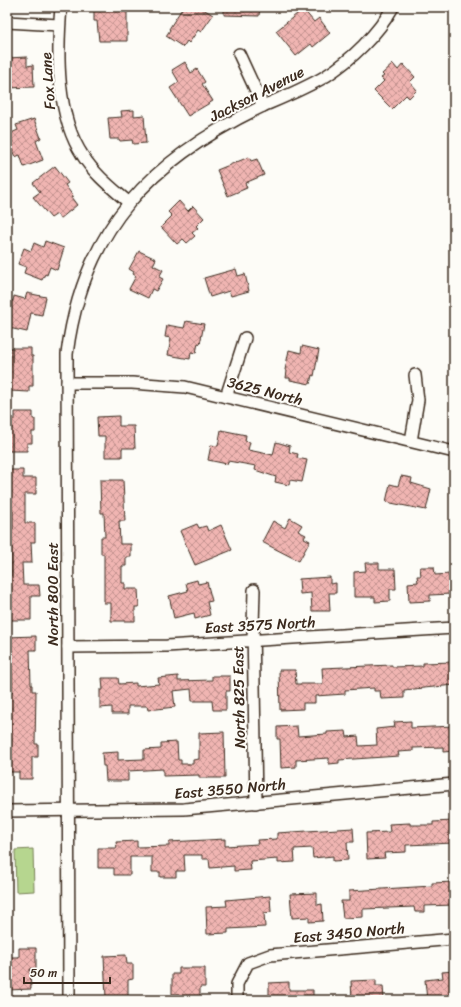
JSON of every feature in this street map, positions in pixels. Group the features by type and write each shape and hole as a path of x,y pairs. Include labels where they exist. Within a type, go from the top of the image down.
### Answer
{"street":[{"name":"Fox Lane","path":"61,7 61,90 65,116 73,137 83,156 98,176 128,202"},
{"name":"Jackson Avenue","path":"128,202 167,165 196,142 226,124 321,79 344,62 376,30 393,7"},
{"path":"7,22 60,25"},
{"path":"239,54 263,106"},
{"name":"North 800 East","path":"69,1000 68,341 77,303 86,276 111,227 128,202"},
{"path":"226,397 245,338"},
{"path":"411,441 418,400 415,375"},
{"name":"3625 North","path":"67,383 157,384 185,387 454,452"},
{"name":"North 825 East","path":"254,590 253,640 256,803"},
{"name":"East 3575 North","path":"68,646 167,646 454,628"},
{"name":"East 3550 North","path":"7,811 184,809 454,784"},
{"name":"East 3450 North","path":"237,1000 237,984 248,963 270,955 454,939"}],"green space":[{"path":"33,849 34,891 16,892 15,850"}],"building":[{"path":"94,7 127,8 127,41 99,41 97,21 94,21"},
{"path":"183,7 200,7 213,15 201,32 198,30 189,43 187,41 183,47 166,36"},
{"path":"224,7 260,7 259,16 224,15"},
{"path":"303,9 314,22 319,18 330,33 313,47 311,44 296,56 276,31"},
{"path":"27,57 27,66 33,65 34,87 7,88 7,58"},
{"path":"185,62 191,73 197,69 205,82 202,84 213,101 188,116 170,88 179,82 172,70"},
{"path":"393,64 398,70 403,64 415,77 410,82 417,90 409,98 406,95 392,109 374,91 384,81 381,78 384,76 382,74"},
{"path":"134,110 134,116 144,115 146,143 133,144 132,140 120,141 119,139 110,139 108,118 122,117 121,111"},
{"path":"34,119 41,138 36,141 43,160 24,167 20,155 15,157 9,143 12,142 9,134 18,130 16,125"},
{"path":"249,157 251,161 257,159 264,175 245,183 247,188 228,196 217,170"},
{"path":"55,166 68,183 65,185 73,196 71,197 77,205 60,219 57,214 51,218 33,197 40,192 33,183"},
{"path":"179,201 188,211 193,206 204,218 196,226 198,228 192,233 195,236 187,243 183,239 177,244 161,227 172,216 168,212"},
{"path":"45,241 64,248 57,270 50,267 47,275 45,274 42,280 24,273 26,267 18,264 24,248 31,251 34,243 43,247"},
{"path":"139,251 156,259 153,265 163,270 159,277 163,279 156,291 152,289 148,298 129,289 136,276 133,274 134,272 129,269"},
{"path":"236,269 238,276 245,274 249,291 231,296 229,291 210,297 204,278"},
{"path":"27,293 46,297 42,315 31,313 27,332 9,328 10,322 7,321 7,300 13,301 14,296 25,299"},
{"path":"186,321 204,324 200,344 198,343 196,353 191,352 190,359 168,355 171,338 165,337 167,325 184,328"},
{"path":"302,346 319,350 314,376 312,375 310,384 286,378 287,371 285,370 289,350 301,353"},
{"path":"10,348 31,348 31,356 33,356 33,386 29,386 29,392 10,391 10,386 7,386 7,368 10,368"},
{"path":"15,412 33,412 33,419 35,419 35,432 32,432 32,443 27,443 27,451 7,451 7,419 15,419"},
{"path":"119,416 119,426 134,426 135,448 122,448 122,457 105,457 105,436 98,436 97,417"},
{"path":"221,430 246,435 245,441 250,442 248,450 273,455 276,442 290,446 289,452 298,454 297,458 307,460 302,482 290,480 289,485 275,482 276,477 255,470 256,466 228,461 227,464 208,460 211,445 218,446"},
{"path":"7,470 23,470 23,478 36,478 36,494 25,494 25,523 35,523 35,542 31,542 32,563 22,563 23,585 39,585 40,596 31,596 31,620 8,620 8,576 11,576 11,545 7,545 7,535 9,535 9,529 13,529 13,511 7,511"},
{"path":"401,476 412,478 411,483 431,489 426,510 386,502 390,484 398,486"},
{"path":"100,480 123,480 125,521 119,521 120,544 131,544 131,557 126,557 126,566 122,566 122,583 125,583 125,589 138,589 139,607 135,607 135,621 111,621 111,603 104,603 104,554 101,554 101,537 105,537 104,513 101,513"},
{"path":"290,518 302,525 298,531 306,535 304,538 310,541 299,561 262,542 273,521 285,528"},
{"path":"197,524 199,528 206,526 208,531 221,525 232,550 195,565 180,531"},
{"path":"365,563 379,563 379,569 395,569 396,589 390,589 390,601 375,602 375,597 354,597 354,572 366,571"},
{"path":"420,567 434,567 435,575 450,574 451,594 430,595 430,601 409,602 408,583 418,582 417,576 421,576"},
{"path":"330,577 330,584 336,583 336,593 329,593 330,611 312,611 311,593 300,594 299,579"},
{"path":"197,580 198,584 207,582 212,601 207,602 210,615 195,619 194,613 174,618 169,596 188,591 186,583"},
{"path":"36,636 36,650 30,650 31,685 32,691 36,691 35,744 38,744 38,757 32,757 32,779 19,779 19,772 10,772 10,761 8,761 8,752 11,752 10,715 7,715 7,692 12,692 12,672 9,672 7,637"},
{"path":"454,662 454,685 404,690 404,698 381,699 380,691 374,691 374,688 345,690 345,694 315,696 315,703 303,703 303,709 280,710 279,670 295,670 296,684 323,684 322,668 392,665 392,667 423,666 423,663"},
{"path":"178,676 178,681 212,680 212,676 230,676 230,691 226,691 226,710 213,710 212,701 192,701 191,689 173,691 175,707 148,710 147,706 128,706 128,714 112,714 112,707 100,708 100,690 103,690 102,678 118,678 119,684 136,683 136,686 159,684 158,678"},
{"path":"411,721 411,728 454,726 454,751 443,752 443,747 413,748 413,751 398,752 399,756 339,760 339,763 329,764 329,758 296,760 296,767 281,768 280,739 277,739 277,727 297,726 298,736 346,731 347,737 358,736 359,746 377,745 376,729 395,727 394,722"},
{"path":"224,732 225,778 199,778 199,775 163,776 163,769 128,771 128,781 106,781 102,753 118,752 118,760 144,759 144,750 161,749 161,743 177,742 178,760 181,760 181,764 193,764 193,760 199,759 199,733"},
{"path":"454,821 454,843 406,845 406,852 384,853 385,858 367,859 366,833 390,832 389,824 410,823 410,825 433,825 433,822"},
{"path":"353,828 354,842 347,842 348,860 333,861 333,856 313,858 312,848 294,849 295,862 278,863 278,859 250,861 251,870 234,871 234,866 210,868 209,859 202,859 202,855 184,855 185,871 176,871 176,877 160,877 160,872 152,872 152,857 130,857 130,875 114,875 114,868 98,868 98,848 117,848 116,842 137,841 137,847 169,846 169,842 225,839 225,846 258,844 257,840 277,839 277,833"},
{"path":"454,882 454,905 424,906 424,912 415,912 414,907 363,909 363,917 343,918 341,901 349,901 349,891 432,886 432,883"},
{"path":"317,893 317,905 322,904 323,921 309,922 309,917 292,918 290,894"},
{"path":"270,896 271,912 264,913 265,927 228,929 228,933 207,934 206,907 227,906 226,900"},
{"path":"19,948 36,948 36,969 30,969 31,989 7,990 7,957 19,957"},
{"path":"126,955 127,964 133,964 133,979 128,980 128,997 106,998 104,956"},
{"path":"179,968 205,968 205,987 200,987 200,1000 179,1000 179,994 172,994 172,974 179,974"},
{"path":"454,971 454,1000 427,1000 425,980 443,978 442,972"},
{"path":"376,980 376,986 383,986 384,1000 352,1000 351,981"},
{"path":"289,982 289,990 313,990 313,1000 269,1000 269,983"}]}
